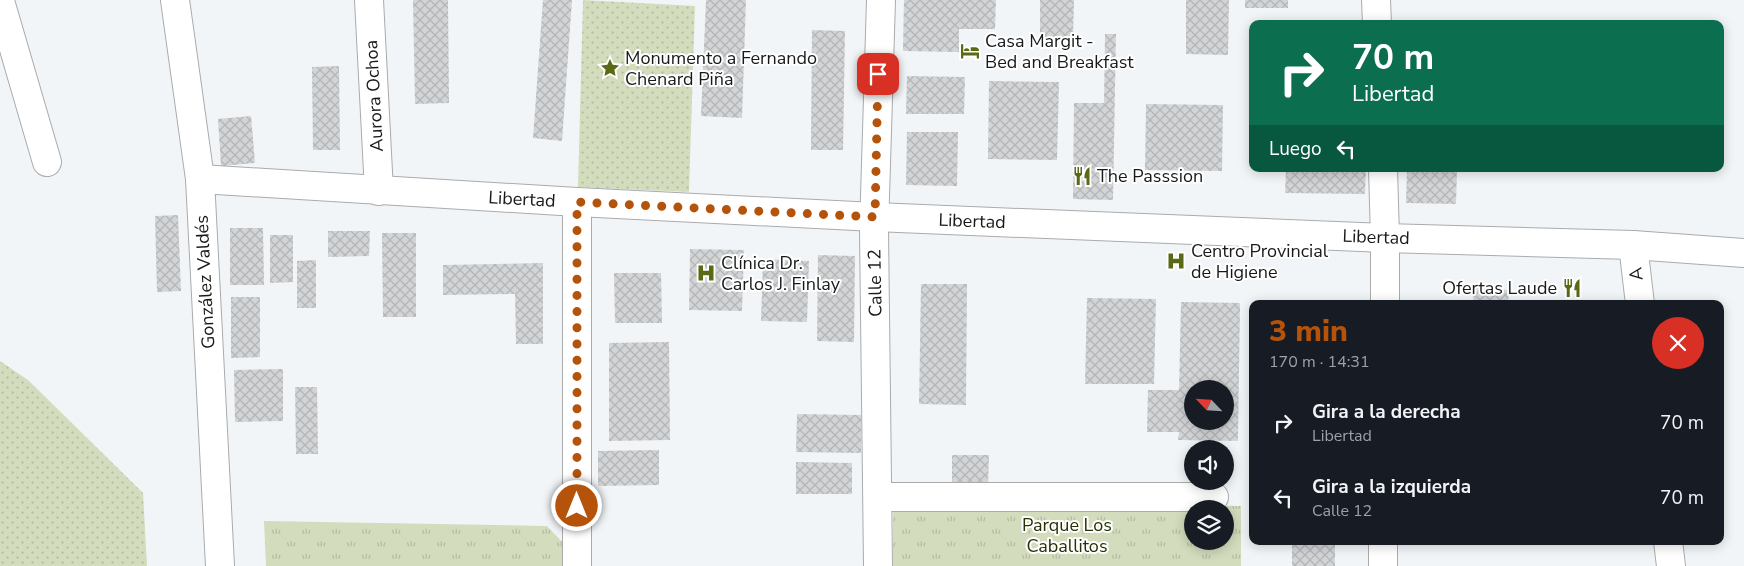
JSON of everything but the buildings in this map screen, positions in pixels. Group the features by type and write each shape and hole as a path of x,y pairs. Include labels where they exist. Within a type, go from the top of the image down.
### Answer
{"street":[{"name":"González Valdés","path":"175,0 200,179 220,566"},
{"name":"Aurora Ochoa","path":"369,0 379,191"},
{"name":"Calle 12","path":"878,566 875,217 880,0"},
{"path":"1376,0 1377,20"},
{"path":"0,1 47,162"},
{"path":"1382,172 1385,300"},
{"name":"Libertad","path":"200,179 379,191 875,217 1385,238 1633,245 1744,253"},
{"path":"577,202 577,566"},
{"name":"A","path":"1633,245 1640,300"},
{"path":"878,498 1214,497"},
{"path":"1383,545 1383,566"},
{"path":"1669,545 1672,566"}],"green space":[{"path":"583,0 695,6 689,192 578,187"},
{"path":"0,361 28,380 143,493 147,566 0,566"},
{"name":"Parque Los Caballitos","path":"893,506 1184,506 1184,550 1234,550 1234,506 1241,506 1241,566 893,566"},
{"path":"264,521 547,526 569,549 569,566 266,566"}],"place":[{"name":"Casa Margit - Bed and Breakfast","path":"970,51"},
{"name":"Monumento a Fernando Chenard Piña","path":"610,68"},
{"name":"The Passsion","path":"1082,176"},
{"name":"Centro Provincial de Higiene","path":"1176,261"},
{"name":"Clínica Dr. Carlos J. Finlay","path":"706,273"},
{"name":"Ofertas Laude","path":"1572,288"}],"route":[{"path":"577,506 577,202 875,217 878,74"}]}
